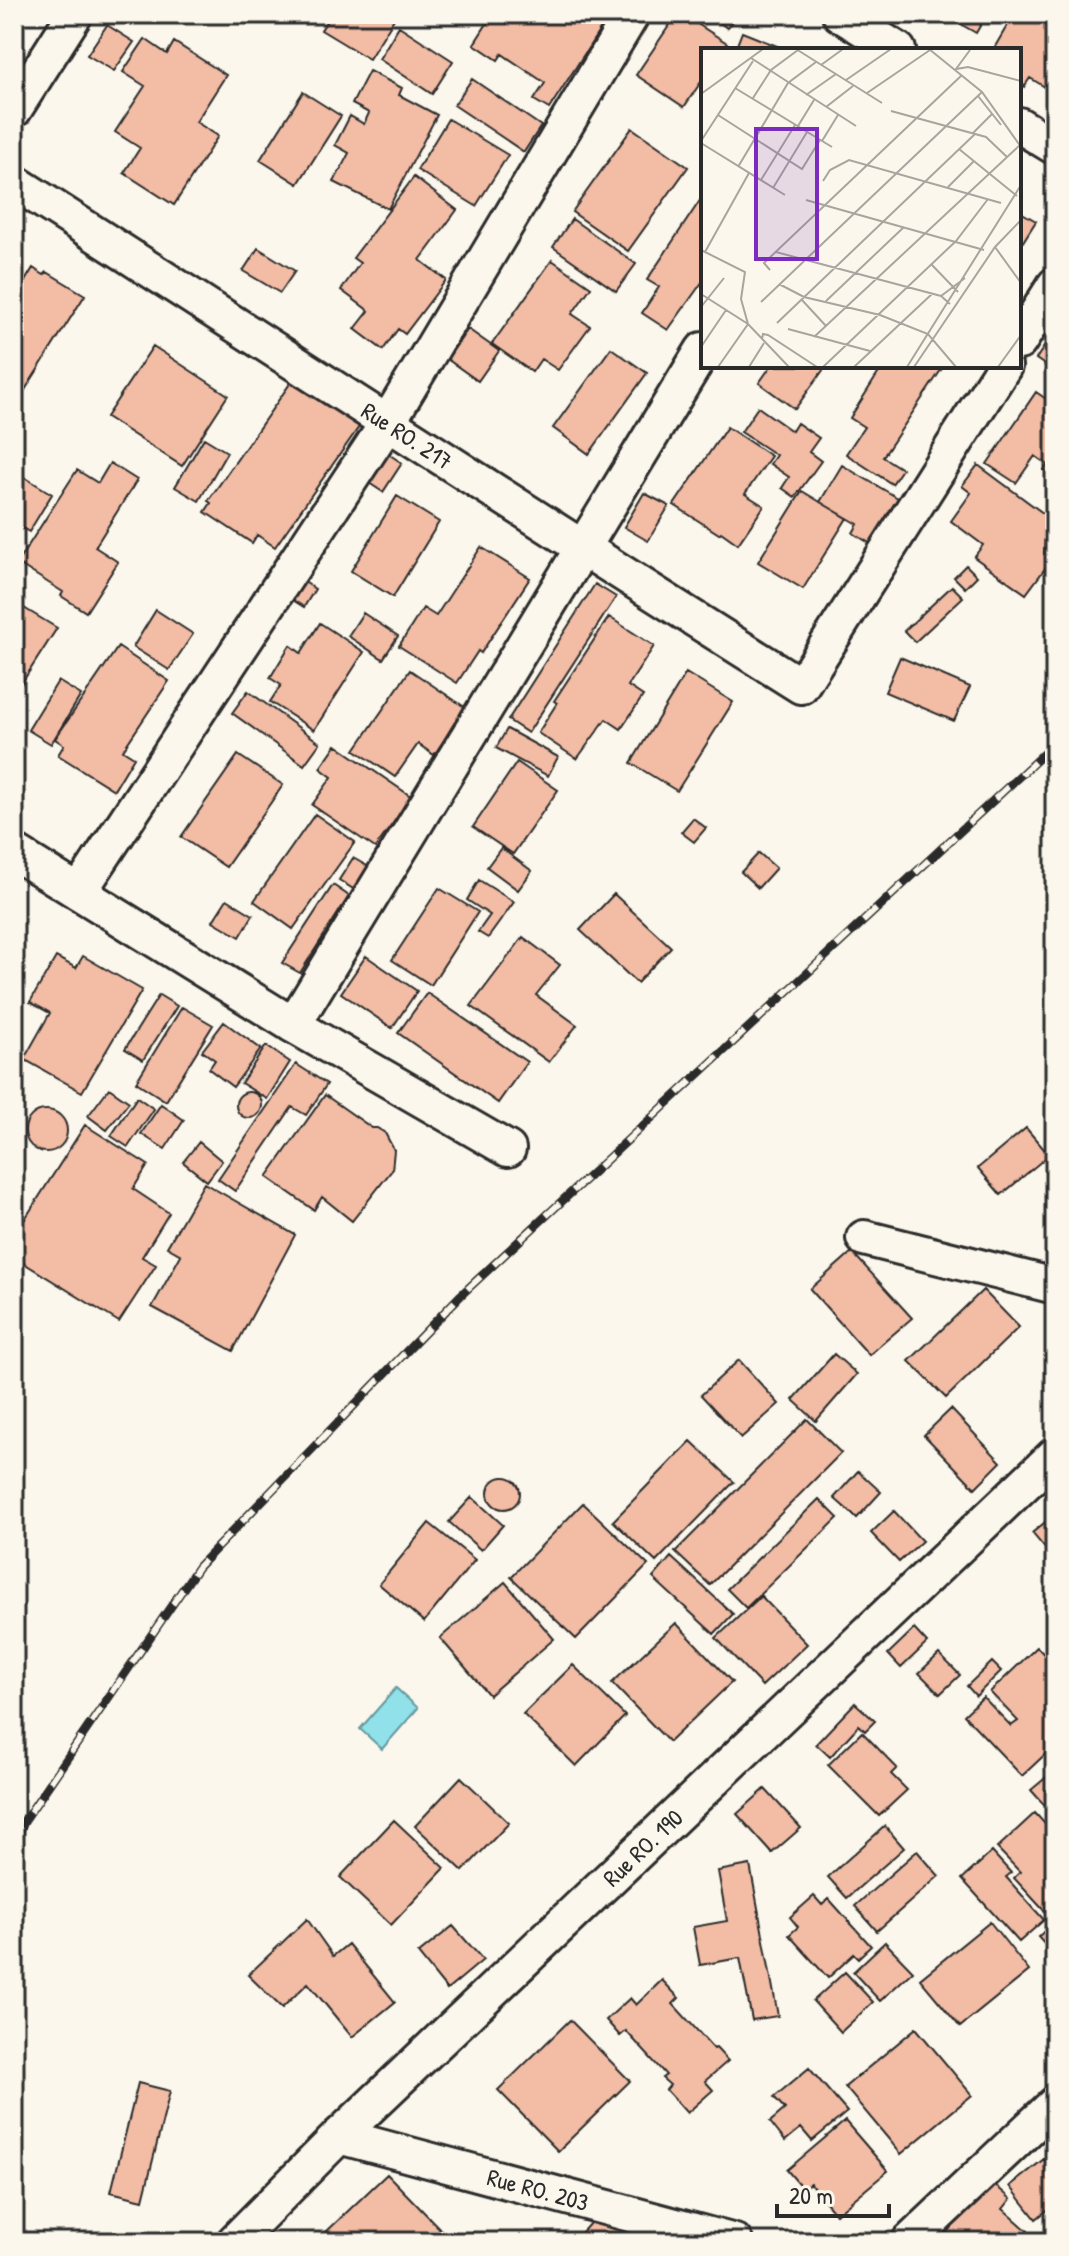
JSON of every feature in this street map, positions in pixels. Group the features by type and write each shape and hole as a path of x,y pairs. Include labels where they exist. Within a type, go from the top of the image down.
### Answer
{"street":[{"path":"14,110 75,14"},
{"path":"79,892 388,422 632,14"},
{"path":"840,14 892,48"},
{"path":"1021,126 1055,147"},
{"name":"Rue RO. 217","path":"14,182 581,549 801,686 1003,368"},
{"path":"1021,339 1055,285"},
{"path":"293,1025 701,353"},
{"path":"14,852 293,1025 508,1149"},
{"path":"864,1238 1055,1286"},
{"name":"Rue RO. 190","path":"234,2242 339,2136 1055,1455"},
{"path":"909,2242 1055,2104"},
{"name":"Rue RO. 203","path":"339,2136 735,2242"}],"water":[{"path":"396,1688 418,1708 382,1749 360,1729"}],"building":[{"path":"331,14 397,14 369,59 321,30"},
{"path":"493,14 579,14 601,28 549,109 534,100 545,83 502,54 498,60 474,44"},
{"path":"677,14 682,14 727,43 723,48 701,48 701,82 684,107 636,75"},
{"path":"708,14 738,14 727,28"},
{"path":"943,14 987,14 976,33"},
{"path":"1014,14 1055,14 1055,93 1030,78 1024,87 1021,85 1021,48 994,48"},
{"path":"107,25 134,42 114,71 87,55"},
{"path":"399,26 453,61 432,94 379,59"},
{"path":"742,32 782,48 736,48"},
{"path":"145,39 167,54 174,42 226,75 196,122 218,136 174,205 124,173 140,148 115,132 145,86 123,72"},
{"path":"369,71 402,88 399,95 437,115 388,209 334,182 349,153 335,145 350,116 364,124 369,113 352,104"},
{"path":"472,79 541,126 524,152 454,105"},
{"path":"303,92 341,116 298,184 260,160"},
{"path":"448,119 508,155 476,206 417,170"},
{"path":"632,128 688,167 628,251 572,212"},
{"path":"414,177 457,210 420,260 446,280 405,334 398,329 383,350 355,329 369,311 341,290 360,263 353,258"},
{"path":"701,199 701,284 668,330 642,313 659,287 647,280"},
{"path":"1021,212 1036,221 1021,245"},
{"path":"572,219 636,264 616,291 553,247"},
{"path":"258,248 295,271 280,293 243,271"},
{"path":"552,260 591,287 572,314 590,326 558,370 541,359 532,372 492,344"},
{"path":"33,268 44,275 47,272 85,295 23,393 14,387 14,299"},
{"path":"468,329 499,351 478,381 447,359"},
{"path":"1052,335 1055,337 1055,372 1036,359"},
{"path":"153,346 228,395 182,466 106,417"},
{"path":"611,348 647,373 589,454 553,428"},
{"path":"770,368 825,368 795,409 759,383"},
{"path":"882,368 942,368 883,457 902,469 892,484 846,454 864,427 850,418"},
{"path":"294,378 361,424 275,547 257,535 252,543 205,512 211,503 208,501"},
{"path":"1036,392 1055,405 1055,477 1044,470 1048,465 1035,456 1016,483 987,464"},
{"path":"758,407 792,431 797,423 819,438 809,452 821,461 795,497 782,488 789,477 770,464 776,455 741,432"},
{"path":"727,427 771,456 745,494 764,506 738,544 674,505"},
{"path":"204,438 227,452 199,501 175,487"},
{"path":"387,453 402,463 383,492 369,483"},
{"path":"110,463 137,480 95,547 118,562 86,612 61,596 63,592 17,563 77,470 98,483"},
{"path":"842,465 903,501 882,538 877,534 871,544 853,533 858,524 820,502"},
{"path":"978,465 1055,522 1045,539 1044,554 1052,559 1026,594 974,557 983,545 951,521 971,493 962,486"},
{"path":"16,472 52,494 29,532 14,523"},
{"path":"802,491 847,518 803,589 758,562"},
{"path":"644,493 669,506 648,541 624,527"},
{"path":"397,496 439,522 393,597 351,571"},
{"path":"481,547 530,578 481,653 478,651 457,683 399,646 423,608 436,616"},
{"path":"966,565 977,576 965,588 954,577"},
{"path":"300,579 315,589 304,607 288,597"},
{"path":"595,584 616,597 528,733 508,720"},
{"path":"952,586 963,597 915,642 904,631"},
{"path":"14,602 57,628 14,695"},
{"path":"156,610 193,634 169,670 133,647"},
{"path":"363,613 398,636 383,659 348,636"},
{"path":"609,617 654,646 628,686 643,696 621,729 606,719 577,759 538,733 557,703 554,701"},
{"path":"320,623 364,652 314,730 270,702 281,685 270,678 290,645 301,653"},
{"path":"118,647 169,681 123,750 134,757 114,790 58,755 64,745 55,739"},
{"path":"900,657 970,687 954,721 885,692"},
{"path":"410,670 466,708 434,755 418,744 395,777 355,750"},
{"path":"686,673 733,702 677,791 631,763"},
{"path":"58,681 81,695 51,744 28,730"},
{"path":"248,691 320,743 304,765 232,713"},
{"path":"507,729 558,757 548,776 496,748"},
{"path":"336,745 412,797 375,848 312,805 332,777 320,768"},
{"path":"238,755 283,785 226,867 181,837"},
{"path":"517,762 558,790 513,854 473,827"},
{"path":"315,814 355,842 293,929 254,901"},
{"path":"693,818 706,828 694,842 681,832"},
{"path":"501,848 532,871 518,890 487,867"},
{"path":"759,853 776,868 758,888 741,872"},
{"path":"353,858 369,867 355,890 339,880"},
{"path":"479,880 514,902 488,938 478,932 490,915 467,900"},
{"path":"333,885 349,896 300,973 282,963"},
{"path":"439,888 478,912 431,985 392,960"},
{"path":"614,894 671,947 637,983 580,930"},
{"path":"227,899 253,915 240,937 213,921"},
{"path":"523,937 560,965 536,995 577,1025 549,1062 471,1006"},
{"path":"83,956 142,990 82,1092 24,1059 50,1013 30,1002 56,957 76,968"},
{"path":"366,956 417,991 392,1028 341,993"},
{"path":"427,993 527,1062 498,1103 398,1033"},
{"path":"159,995 177,1006 143,1060 125,1049"},
{"path":"182,1007 213,1025 166,1101 136,1082"},
{"path":"224,1022 261,1049 233,1087 209,1069 215,1060 202,1051"},
{"path":"266,1046 290,1062 267,1099 241,1083"},
{"path":"296,1064 327,1084 306,1115 292,1107 235,1191 218,1179"},
{"path":"109,1088 129,1102 107,1130 88,1116"},
{"path":"249,1092 258,1096 262,1105 258,1114 249,1118 240,1114 236,1105 240,1096"},
{"path":"325,1095 372,1128 385,1133 394,1150 392,1170 352,1221 322,1197 314,1210 267,1177"},
{"path":"137,1097 154,1109 128,1147 111,1136"},
{"path":"161,1104 184,1120 165,1149 141,1134"},
{"path":"46,1110 61,1116 67,1131 61,1146 46,1152 31,1146 25,1131 31,1116"},
{"path":"85,1125 148,1165 133,1189 169,1213 142,1257 156,1265 119,1322 14,1257 14,1236"},
{"path":"1026,1128 1049,1155 1001,1195 978,1168"},
{"path":"199,1142 222,1161 207,1181 183,1162"},
{"path":"204,1183 295,1235 233,1351 152,1307 181,1255 167,1247"},
{"path":"852,1252 912,1318 869,1355 810,1289"},
{"path":"983,1290 1019,1327 946,1398 909,1361"},
{"path":"834,1354 857,1374 816,1421 793,1400"},
{"path":"739,1360 779,1404 741,1438 701,1395"},
{"path":"951,1409 1001,1462 975,1488 924,1435"},
{"path":"807,1419 841,1453 710,1585 675,1552"},
{"path":"691,1441 734,1482 656,1562 613,1521"},
{"path":"858,1471 881,1492 857,1518 834,1498"},
{"path":"504,1477 515,1482 520,1493 515,1504 504,1509 493,1504 488,1493 493,1482"},
{"path":"472,1497 503,1525 481,1550 449,1522"},
{"path":"819,1499 838,1518 746,1608 727,1589"},
{"path":"583,1503 648,1565 576,1639 511,1577"},
{"path":"894,1511 922,1541 899,1562 871,1533"},
{"path":"1055,1514 1055,1545 1047,1551 1032,1533"},
{"path":"429,1523 475,1560 424,1622 379,1584"},
{"path":"671,1557 733,1614 714,1634 653,1578"},
{"path":"505,1582 554,1639 489,1695 440,1638"},
{"path":"761,1596 807,1644 762,1686 716,1638"},
{"path":"676,1623 732,1682 669,1742 612,1683"},
{"path":"914,1629 927,1643 901,1668 888,1654"},
{"path":"1037,1647 1055,1666 1055,1745 1022,1776 964,1715 983,1697 1011,1726 1018,1721 990,1692"},
{"path":"939,1654 960,1675 940,1694 919,1673"},
{"path":"992,1662 1001,1671 976,1696 967,1686"},
{"path":"573,1665 625,1716 576,1766 523,1714"},
{"path":"855,1703 875,1721 865,1731 859,1725 830,1757 816,1744"},
{"path":"862,1732 897,1768 891,1774 907,1790 879,1816 828,1765"},
{"path":"1055,1770 1055,1817 1031,1790"},
{"path":"461,1777 509,1823 463,1871 415,1826"},
{"path":"765,1789 801,1828 772,1853 737,1814"},
{"path":"1035,1813 1055,1835 1055,1908 1048,1915 1014,1878 1020,1872 997,1848"},
{"path":"394,1820 445,1868 391,1925 340,1877"},
{"path":"885,1826 904,1848 847,1898 828,1877"},
{"path":"917,1851 939,1876 877,1931 855,1906"},
{"path":"992,1852 1011,1873 1006,1877 1044,1920 1019,1942 962,1879"},
{"path":"750,1865 778,2016 752,2020 740,1958 700,1965 693,1927 727,1921 718,1871"},
{"path":"814,1896 822,1905 829,1899 871,1946 858,1958 854,1954 828,1978 789,1935 798,1927 790,1917"},
{"path":"307,1919 333,1956 348,1944 395,2002 352,2037 308,1983 282,2008 248,1975"},
{"path":"1055,1921 1055,1956 1038,1937"},
{"path":"990,1922 1029,1971 960,2027 920,1979"},
{"path":"453,1926 483,1960 447,1990 418,1954"},
{"path":"885,1942 913,1971 880,2001 853,1972"},
{"path":"845,1972 873,2002 841,2032 813,2001"},
{"path":"662,1980 679,1998 673,2004 728,2061 705,2081 713,2090 687,2113 666,2090 670,2085 662,2078 666,2075 626,2031 620,2036 606,2020 630,1998 636,2005"},
{"path":"570,2020 630,2081 558,2151 498,2090"},
{"path":"916,2028 972,2095 901,2154 845,2087"},
{"path":"809,2068 847,2112 812,2141 801,2128 785,2141 770,2122 785,2109 774,2097"},
{"path":"138,2083 170,2091 143,2200 111,2192"},
{"path":"845,2121 888,2171 836,2214 810,2183 803,2189 787,2170"},
{"path":"1044,2159 1055,2172 1055,2204 1036,2219 1010,2186"},
{"path":"387,2174 446,2235 439,2242 336,2242 326,2232"},
{"path":"987,2178 1011,2199 1003,2209 1028,2231 1018,2242 988,2242 979,2234 972,2242 955,2242 941,2229"},
{"path":"600,2212 635,2242 573,2242"}],"railway":[{"path":"14,1844 24,1821 198,1567 461,1295 1055,743"}]}
